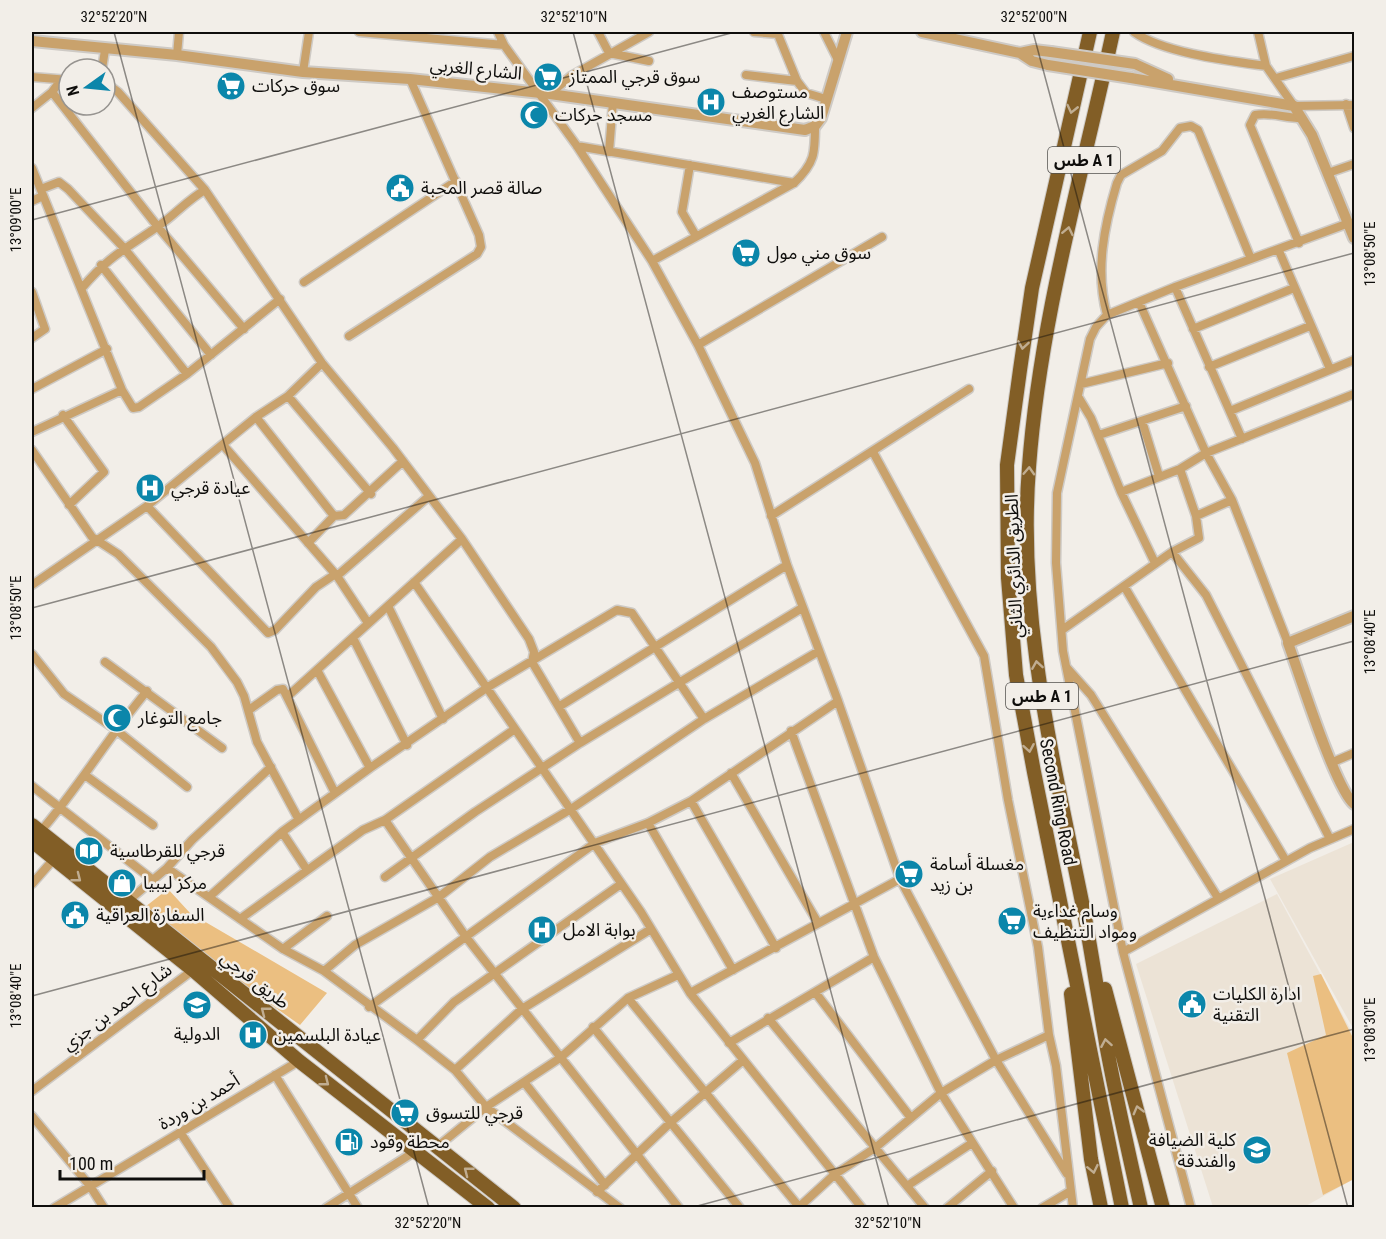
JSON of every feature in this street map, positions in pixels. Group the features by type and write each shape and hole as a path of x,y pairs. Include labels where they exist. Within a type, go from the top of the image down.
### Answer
{"highway":[{"name":"Second Ring Road","path":"1090,32 1032,288 1007,465 1008,578 1016,675 1122,1208"},
{"name":"الطريق الدائري الثاني","path":"1113,32 1038,381 1029,470 1028,562 1036,656 1049,741 1085,918 1118,1101 1142,1208"},
{"name":"طريق قرجي","path":"34,833 53,860 193,970 299,1061 488,1208"},
{"name":"طريق قرجي","path":"34,833 128,901 514,1208"},
{"path":"1085,918 1163,1208"},
{"path":"1064,923 1091,1159 1101,1208"}],"street":[{"path":"177,56 179,32"},
{"path":"303,72 309,32"},
{"path":"358,32 439,35 504,45"},
{"path":"498,32 504,45 545,93 652,261 698,345 755,463 787,565 838,701 900,879 996,1060 1067,1174"},
{"path":"598,32 609,53"},
{"path":"545,93 646,32"},
{"path":"754,32 777,33 797,81 809,95 826,99"},
{"path":"825,32 837,58"},
{"path":"652,261 794,183 810,167 814,153 815,126 821,118 837,58 847,32"},
{"path":"922,32 1020,53 1032,61 1048,65 1182,85 1294,106 1350,104 1354,128"},
{"path":"1137,33 1151,32"},
{"path":"1258,32 1266,66 1312,135 1354,238"},
{"path":"1137,33 1209,57 1266,66"},
{"name":"الشارع الغربي","path":"32,41 46,37 105,50 177,56 303,72 410,79 545,93 805,130 815,126"},
{"path":"104,57 105,50"},
{"path":"1020,53 1034,50 1135,64 1182,85"},
{"path":"609,53 649,61"},
{"path":"1276,78 1354,56"},
{"path":"746,75 797,81"},
{"path":"32,77 57,79"},
{"path":"349,336 480,251 479,235 410,79"},
{"path":"32,108 57,87"},
{"path":"117,91 205,190 322,363 403,461 462,539 528,639 534,652 532,662 560,706 580,744"},
{"path":"52,92 158,227 244,329"},
{"path":"609,152 613,102"},
{"path":"1299,243 1250,124 1255,116 1271,113 1288,118 1301,118"},
{"path":"1107,315 1102,296 1101,268 1104,238 1118,183 1121,176 1162,151 1180,128 1191,126 1198,130 1251,259"},
{"path":"577,146 794,183"},
{"path":"1328,173 1354,164"},
{"path":"690,165 682,212 696,236"},
{"path":"32,168 129,406 139,407 187,374 280,299"},
{"path":"304,282 456,181"},
{"path":"32,201 55,183 63,184 123,247 211,354"},
{"path":"82,288 101,265 123,247 158,227 197,194 205,190"},
{"path":"1191,1208 1123,952 1066,667 1056,563 1057,493 1068,432 1079,397 1090,339 1096,327 1107,315 1175,287 1349,223"},
{"path":"698,345 882,237"},
{"path":"1279,250 1330,369"},
{"path":"101,265 187,374"},
{"path":"1175,287 1242,439"},
{"path":"1192,329 1294,288"},
{"path":"32,292 45,329 32,338"},
{"path":"1139,302 1206,453 1232,500 1332,762 1353,802"},
{"path":"1209,367 1310,326"},
{"path":"32,389 107,349"},
{"path":"1230,411 1354,360"},
{"path":"32,585 147,506 256,417 288,396 322,363"},
{"path":"1082,384 1168,363"},
{"path":"771,516 969,389"},
{"path":"32,432 122,390"},
{"path":"1121,492 1180,469 1206,453 1354,394"},
{"path":"288,396 371,494"},
{"path":"1079,397 1099,435 1121,492 1155,563"},
{"path":"1099,435 1186,406"},
{"path":"63,416 104,472 69,505"},
{"path":"256,417 333,516"},
{"path":"1142,421 1159,476"},
{"path":"223,446 335,575 368,623"},
{"path":"32,450 69,505 97,541 118,554 212,647 237,682 249,710 257,742 299,820"},
{"path":"873,452 984,656 1010,811 1038,947 1049,1035 1056,1066 1067,1174 1073,1208"},
{"path":"308,543 333,516 344,515 371,494 403,461"},
{"path":"1062,630 1155,563 1199,538 1196,516 1180,469"},
{"path":"147,506 268,633 275,630 316,587 335,575 429,496"},
{"path":"1196,516 1232,500"},
{"path":"288,696 462,539"},
{"path":"1172,552 1206,595 1330,839"},
{"path":"560,706 654,645 787,565"},
{"path":"414,582 595,843 690,993 742,1061 862,1208"},
{"path":"1124,586 1286,861"},
{"path":"388,606 443,719"},
{"path":"386,877 475,812 580,744 802,608"},
{"path":"209,897 282,832 370,768 407,745 488,687 617,610 632,613 704,719"},
{"path":"1288,643 1354,616"},
{"path":"353,638 407,745"},
{"path":"324,971 355,945 439,897 490,857 571,809 704,719 819,651"},
{"path":"32,654 64,694 115,729 187,787"},
{"path":"105,662 222,748"},
{"path":"1066,667 1091,694 1218,898"},
{"path":"317,670 370,768"},
{"path":"249,710 279,689 283,689 335,794"},
{"path":"34,833 61,808 115,729 147,691"},
{"path":"369,1007 595,843 648,823 691,801 838,701"},
{"path":"240,919 363,830 385,820 515,729"},
{"path":"791,731 852,904 874,957 941,1093 1014,1208"},
{"path":"1332,762 1354,753"},
{"path":"128,901 167,868 192,840 271,767"},
{"path":"731,773 818,923"},
{"path":"85,775 153,825"},
{"path":"32,786 153,880"},
{"path":"691,801 776,948"},
{"path":"385,820 466,937 679,1208"},
{"path":"648,823 733,970"},
{"path":"1123,952 1286,861 1354,829"},
{"path":"282,832 307,870"},
{"path":"32,884 53,860"},
{"path":"167,868 283,949 324,971 369,1007 417,1040 455,1070 486,1107 620,1208"},
{"path":"690,993 900,879"},
{"path":"417,1040 454,1002 621,884"},
{"path":"283,949 327,916"},
{"path":"455,1070 522,1009 651,929"},
{"path":"729,1042 874,957"},
{"name":"شارع احمد بن جزي","path":"32,1091 193,970"},
{"path":"437,1147 486,1107 560,1058 628,998 678,975"},
{"path":"815,992 911,1118"},
{"path":"628,998 705,1095 799,1207 834,1175 875,1148 941,1093 996,1060 1049,1035"},
{"path":"768,1018 924,1208"},
{"path":"593,1027 740,1208"},
{"name":"أحمد بن وردة","path":"54,1208 299,1061"},
{"path":"597,1192 671,1122 742,1061"},
{"path":"275,1075 358,1208"},
{"path":"524,1082 605,1185"},
{"path":"32,1116 90,1186 104,1208"},
{"path":"180,1132 230,1208"},
{"path":"907,1186 972,1143"},
{"path":"326,1208 414,1152"},
{"path":"947,1208 992,1171"},
{"path":"1042,1208 1070,1192"}],"shaded area":[{"path":"1354,842 1354,1030 1270,879"},
{"path":"168,889 190,913 327,993 300,1025 249,989 145,907"},
{"path":"1277,894 1354,1036 1354,1179 1304,1207 1213,1207 1136,964"},
{"path":"1321,974 1354,1040 1354,1179 1323,1195 1287,1053 1326,1035 1313,976"}],"place":[{"name":"سوق قرجي الممتاز","path":"548,77"},
{"name":"سوق حركات","path":"231,86"},
{"name":"مستوصف الشارع الغربي","path":"711,102"},
{"name":"مسجد حركات","path":"534,115"},
{"name":"صالة قصر المحبة","path":"400,188"},
{"name":"سوق مني مول","path":"746,253"},
{"name":"عيادة قرجي","path":"150,488"},
{"name":"جامع التوغار","path":"117,718"},
{"name":"قرجي للقرطاسية","path":"89,851"},
{"name":"مغسلة أسامة بن زيد","path":"909,874"},
{"name":"مركز ليبيا","path":"122,883"},
{"name":"السفارة العراقية","path":"75,915"},
{"name":"وسام غداءية ومواد التنظيف","path":"1012,921"},
{"name":"بوابة الامل","path":"542,930"},
{"name":"ادارة الكليات التقنية","path":"1192,1004"},
{"name":"الدولية","path":"197,1005"},
{"name":"عيادة البلسمين","path":"253,1035"},
{"name":"قرجي للتسوق","path":"405,1113"},
{"name":"محطة وقود","path":"349,1142"},
{"name":"كلية الضيافة والفندقة","path":"1257,1150"}]}
